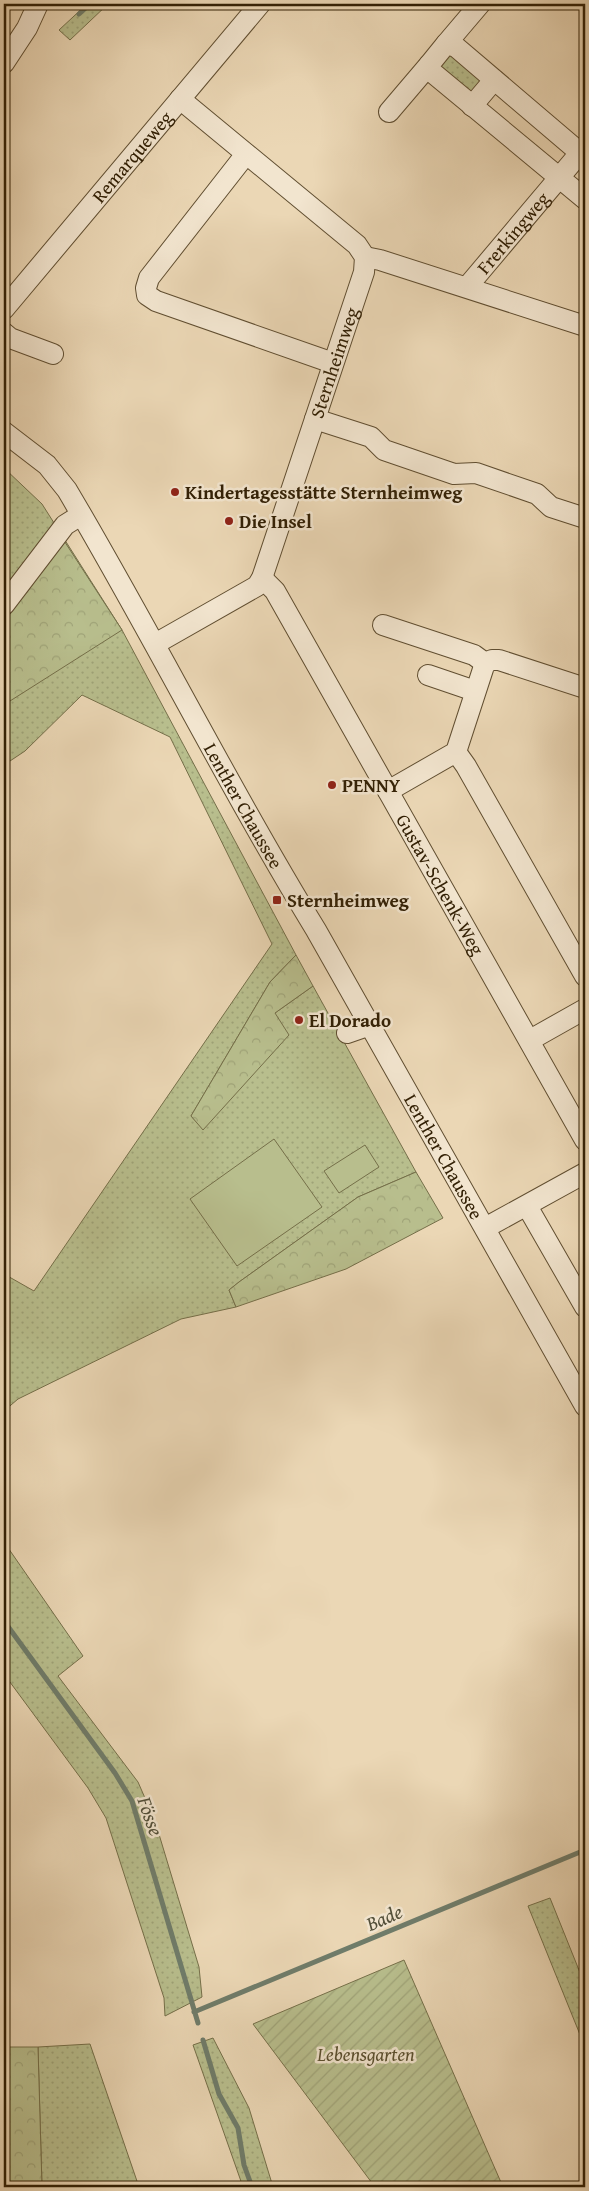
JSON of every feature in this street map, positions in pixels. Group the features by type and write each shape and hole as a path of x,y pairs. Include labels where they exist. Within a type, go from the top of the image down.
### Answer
{"street":[{"path":"4,63 27,28 38,4"},
{"name":"Remarqueweg","path":"4,308 260,4"},
{"path":"389,112 480,4"},
{"name":"Frerkingweg","path":"446,44 456,47 584,152 559,178 467,287"},
{"name":"Frerkingweg","path":"429,65 433,73 585,200"},
{"path":"472,106 494,80"},
{"path":"180,99 357,245 365,257 467,287 585,326"},
{"path":"246,154 149,278 146,288 147,295 156,301 333,363"},
{"name":"Sternheimweg","path":"262,578 364,272 365,257"},
{"path":"4,333 10,338 53,354"},
{"path":"315,419 371,437 384,450 454,474 476,473 536,494 551,507 585,518"},
{"name":"Lenther Chaussee","path":"4,432 47,465 67,490 155,644 274,860 370,1025 585,1406"},
{"path":"4,605 65,525 81,515"},
{"path":"155,644 257,586 262,578"},
{"name":"Gustav-Schenk-Weg","path":"262,578 275,591 585,1140"},
{"path":"383,625 474,655 485,663"},
{"path":"388,791 456,752 485,663 499,660 585,688"},
{"path":"428,675 475,691"},
{"path":"456,752 466,766 585,976"},
{"path":"530,1040 585,1009"},
{"path":"348,1033 370,1025"},
{"path":"485,1228 585,1173"},
{"path":"527,1206 585,1307"}],"green space":[{"path":"87,4 108,4 70,40 59,30"},
{"path":"452,54 481,81 471,92 439,68 441,58"},
{"path":"4,468 42,504 122,630 296,955 270,982 191,1116 203,1129 275,1013 313,986 416,1172 358,1197 239,1282 229,1290 236,1307 181,1319 18,1399 4,1411 4,1274 34,1291 272,944 170,737 82,695 25,751 4,765"},
{"path":"59,533 122,630 4,703 4,605"},
{"path":"296,955 313,986 275,1013 289,1035 203,1130 191,1116 270,982"},
{"path":"274,1139 322,1207 237,1266 190,1199"},
{"path":"365,1145 379,1167 339,1193 324,1171"},
{"path":"416,1172 443,1218 346,1269 236,1307 229,1290 239,1282 358,1197"},
{"path":"4,1542 83,1656 58,1676 138,1782 155,1821 199,1967 202,1997 165,2016 164,1998 106,1818 88,1788 4,1674"},
{"path":"550,1898 585,1985 585,2047 528,1906"},
{"name":"Lebensgarten","path":"404,1960 503,2187 375,2187 253,2024"},
{"path":"213,2038 249,2108 273,2187 243,2187 193,2045"},
{"path":"90,2044 139,2187 42,2187 38,2047"},
{"path":"4,2047 38,2047 42,2187 4,2187"}],"waterway":[{"path":"79,14 90,4"},
{"name":"Fösse","path":"4,1621 115,1773 132,1801 198,2023"},
{"name":"Bade","path":"194,2012 585,1850"},
{"name":"Fösse","path":"203,2040 219,2094 238,2128 244,2165 252,2187"}],"place":[{"name":"Kindertagesstätte Sternheimweg","path":"175,492"},
{"name":"Die Insel","path":"229,521"},
{"name":"PENNY","path":"332,785"},
{"name":"Sternheimweg","path":"277,900"},
{"name":"El Dorado","path":"299,1020"}]}
